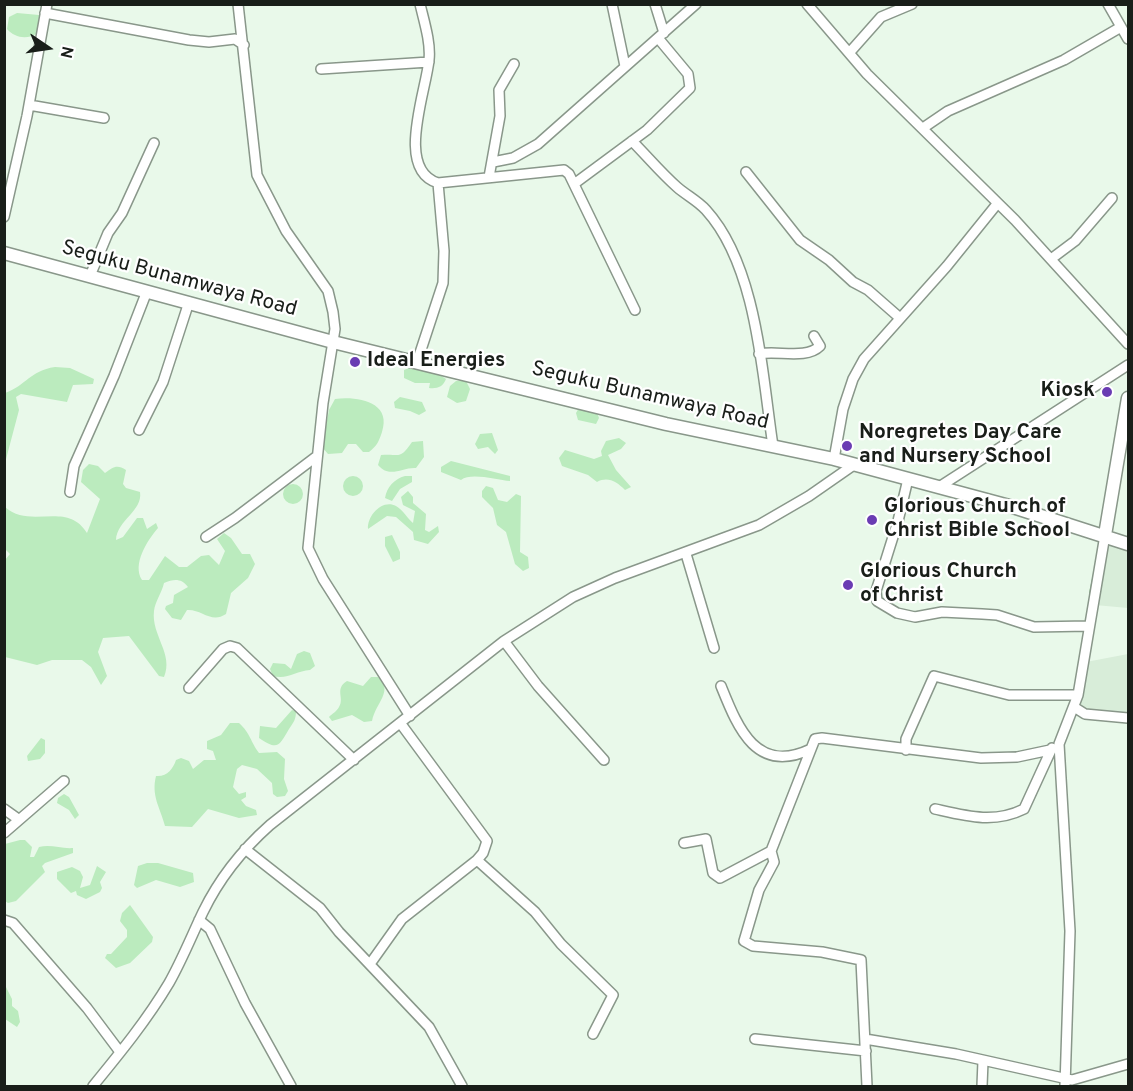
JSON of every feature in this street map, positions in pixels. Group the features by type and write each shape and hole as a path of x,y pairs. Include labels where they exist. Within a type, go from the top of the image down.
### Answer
{"main road":[{"name":"Seguku Bunamwaya Road","path":"4,253 333,342 666,424 855,464 1128,544"},
{"path":"1105,536 1128,398"}],"street":[{"path":"238,4 257,175 286,231 328,291 334,321 317,456 317,485 308,538 311,556 410,716"},
{"path":"420,4 429,62 418,119 416,157 420,172 427,180 438,183 557,169 569,174 635,310"},
{"path":"612,4 625,66"},
{"path":"574,184 655,123 690,88 688,74 661,36 656,4"},
{"path":"493,162 529,152 561,127 625,66 696,4"},
{"path":"807,4 867,74 1051,259 1128,344"},
{"path":"850,52 881,17 912,4"},
{"path":"923,128 948,111 1125,32 1108,4"},
{"path":"4,217 29,105 46,9 189,40 209,42 235,39 244,45"},
{"path":"321,69 429,62"},
{"path":"489,177 500,116 499,90 514,64"},
{"path":"29,105 104,118"},
{"path":"632,141 676,187 706,210 729,245 744,284 759,354 773,446"},
{"path":"90,276 108,233 122,213 154,143"},
{"path":"746,172 800,240 829,260 853,282 868,290 900,318"},
{"path":"417,362 443,283 444,251 438,183"},
{"path":"1051,259 1075,241 1112,198"},
{"path":"834,459 843,409 853,379 864,359 947,266 997,204"},
{"path":"70,492 74,466 114,376 147,291"},
{"path":"139,430 163,382 189,302"},
{"path":"759,354 810,352 819,346 814,336"},
{"path":"939,487 1128,365"},
{"path":"206,537 317,456"},
{"path":"93,1086 170,981 199,920 225,875 245,849 270,825 504,642 573,597 615,578 686,554 759,525 809,496 855,464"},
{"path":"908,479 898,521 876,591 877,601 897,613 915,617 942,612 982,614 997,615 1034,627 1088,626"},
{"path":"1065,1082 1070,931 1059,744 1078,695 1105,536"},
{"path":"686,554 714,648"},
{"path":"504,642 538,686 604,760"},
{"path":"189,688 223,649 230,646 237,648 354,760"},
{"path":"906,750 906,739 932,676 1010,695 1078,695"},
{"path":"721,686 745,737 756,749 772,754 794,756 811,749"},
{"path":"1074,707 1085,714 1128,718"},
{"path":"370,964 402,919 477,860 483,853 487,841 401,724"},
{"path":"867,1086 861,960 822,952 753,946 744,942 759,890 774,862 771,851 815,739 981,758 1017,757 1050,750 1059,744"},
{"path":"935,808 974,818 995,818 1024,809 1050,750"},
{"path":"4,833 64,781"},
{"path":"4,809 18,819"},
{"path":"684,843 706,839 713,873 720,878 771,851"},
{"path":"245,849 320,908 429,1027 462,1086"},
{"path":"477,860 535,912 561,944 611,992 613,998 593,1034"},
{"path":"4,920 13,923 87,1008 120,1052"},
{"path":"199,920 210,930 245,1003 291,1086"},
{"path":"755,1039 866,1051"},
{"path":"865,1039 983,1061 1065,1082 1128,1064"},
{"path":"982,1086 983,1061"}],"shaded area":[{"path":"1107,543 1128,549 1128,608 1095,605"},
{"path":"1128,654 1128,716 1085,712 1078,708 1086,662"}],"green space":[{"path":"17,13 39,15 38,33 25,37 10,32 7,29 9,17"},
{"path":"55,367 70,368 94,379 93,384 73,385 67,402 21,394 16,397 19,410 5,463 5,393 39,372"},
{"path":"412,367 434,371 446,379 439,387 429,388 430,383 415,383 404,378 404,370"},
{"path":"456,381 466,381 470,389 466,401 457,403 447,397 450,386"},
{"path":"400,397 422,402 426,411 419,415 395,408 394,402"},
{"path":"335,399 363,400 378,408 382,414 384,422 379,441 369,452 363,452 356,444 348,444 342,453 328,454 322,447 329,410"},
{"path":"580,406 596,410 599,418 596,424 578,420 576,413"},
{"path":"492,433 498,450 495,454 488,447 478,449 475,444 480,434"},
{"path":"619,438 626,443 621,449 608,455 616,470 631,487 625,490 612,481 597,482 588,475 562,466 559,458 565,450 594,459 602,456 601,451 606,441"},
{"path":"423,441 424,457 416,468 392,472 378,465 381,455 399,455 412,442"},
{"path":"451,461 510,476 510,481 477,477 461,480 441,472 441,467"},
{"path":"89,464 98,466 105,473 115,467 123,468 126,470 123,484 126,488 140,492 138,505 117,533 116,540 123,537 137,518 143,518 147,529 156,523 158,528 145,546 140,560 139,574 142,580 149,580 165,556 179,567 187,567 201,556 209,555 219,565 225,551 217,539 224,533 231,538 242,554 250,554 255,564 248,578 231,593 226,614 221,617 211,617 187,610 181,620 172,618 165,609 166,606 173,603 174,595 188,587 177,580 164,583 154,611 154,620 166,660 164,677 159,676 129,636 103,638 98,652 107,676 101,685 91,667 82,660 52,660 37,665 5,657 5,560 10,554 5,549 5,507 26,516 69,518 79,523 87,533 100,499 81,482 83,470"},
{"path":"353,476 360,479 363,486 360,493 353,496 346,493 343,486 346,479"},
{"path":"405,476 412,476 412,482 400,489 392,501 385,498 392,484"},
{"path":"293,484 300,487 303,494 300,501 293,504 286,501 283,494 286,487"},
{"path":"486,486 493,488 498,500 507,502 516,494 521,496 520,552 528,557 529,568 523,571 515,564 506,532 497,525 493,508 482,497 482,491"},
{"path":"408,491 413,497 413,503 426,514 425,530 429,532 438,526 439,532 428,544 414,540 413,532 396,517 387,516 368,529 370,519 376,510 391,504 401,510 413,523 415,511 403,505 401,497"},
{"path":"392,535 400,552 400,559 393,562 385,546 385,537"},
{"path":"304,651 310,653 315,666 310,670 287,676 273,676 270,669 273,663 285,664 291,669 297,654"},
{"path":"371,677 378,677 384,687 372,721 364,722 352,715 332,721 329,717 341,704 340,690 343,684 347,681 363,686"},
{"path":"292,710 296,711 296,716 280,743 274,745 259,738 260,726 276,728"},
{"path":"230,723 239,723 243,727 259,753 277,752 285,759 284,779 288,791 285,796 277,797 273,794 272,783 257,769 242,765 237,769 233,787 239,794 246,792 246,797 241,800 246,806 256,810 257,815 239,818 208,809 192,827 165,826 155,796 156,776 166,774 176,760 181,758 189,761 193,769 204,760 216,760 213,751 207,749 207,741 221,735"},
{"path":"41,738 45,740 45,753 40,759 28,761 27,756"},
{"path":"64,794 69,797 79,815 75,819 69,810 57,803 58,798"},
{"path":"25,840 32,847 30,857 34,857 39,847 43,846 73,848 73,853 45,863 42,866 45,872 16,901 8,903 5,901 5,844"},
{"path":"158,863 193,873 194,882 180,887 156,880 137,888 134,885 138,866"},
{"path":"97,866 106,872 100,882 102,888 100,892 86,899 77,895 76,891 71,893 57,879 57,872 72,867 80,871 83,877 80,888 90,885"},
{"path":"130,905 153,937 152,942 130,963 116,968 105,958 127,937 127,930 120,921 122,913"},
{"path":"5,985 12,999 12,1006 18,1011 20,1022 17,1027 5,1019"}],"waterway":[{"path":"1090,593 1094,574"}],"place":[{"name":"Ideal Energies","path":"355,362"},
{"name":"Kiosk","path":"1107,392"},
{"name":"Noregretes Day Care and Nursery School","path":"847,446"},
{"name":"Glorious Church of Christ Bible School","path":"872,520"},
{"name":"Glorious Church of Christ","path":"848,585"}]}
